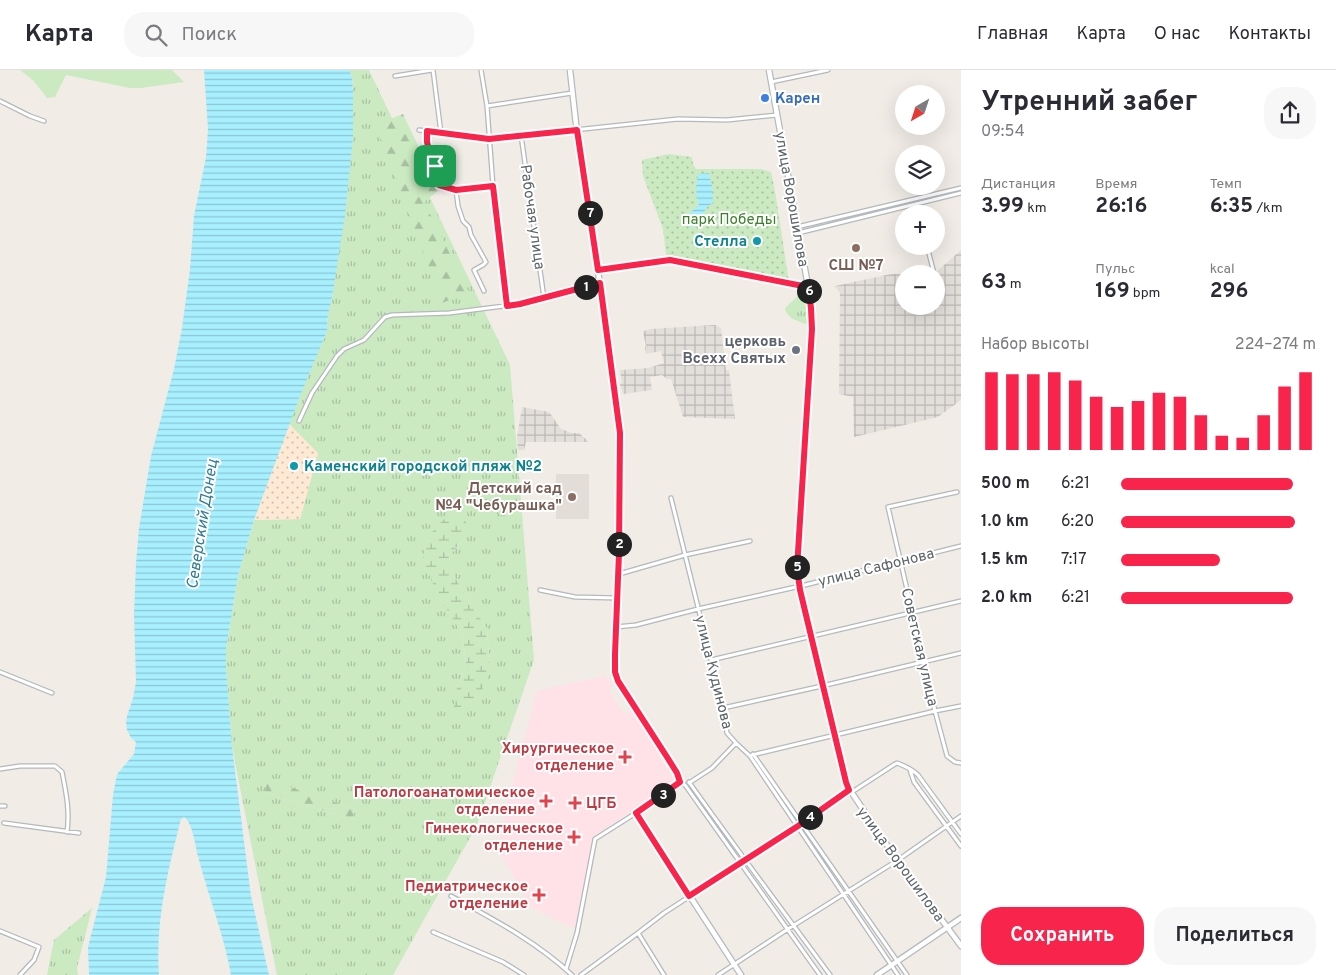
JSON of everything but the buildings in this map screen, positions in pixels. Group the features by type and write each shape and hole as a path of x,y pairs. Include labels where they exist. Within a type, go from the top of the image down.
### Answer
{"street":[{"path":"395,76 432,70 441,133"},
{"path":"481,70 507,306"},
{"path":"570,70 620,433 615,670 618,681 677,773 680,782 685,785 741,862 820,975"},
{"name":"улица Ворошилова","path":"769,70 808,286 812,324 797,558 799,586 834,736 850,791 961,946"},
{"path":"771,82 828,70"},
{"path":"486,106 572,93"},
{"path":"0,101 44,121"},
{"path":"419,130 489,139 678,119 727,120 778,115"},
{"path":"427,131 427,142 435,160 436,176 439,185 456,190 493,186"},
{"name":"Рабочая улица","path":"521,135 544,298"},
{"path":"797,230 961,188"},
{"path":"456,190 458,206 463,221 469,227 471,235 486,262 474,270 484,290"},
{"path":"797,230 961,193"},
{"path":"598,270 670,260 793,285 808,286"},
{"path":"299,421 312,393 337,356 344,349 364,340 385,317 392,315 449,313 520,304 600,283"},
{"name":"Советская улица","path":"957,492 888,507 934,711 947,756 955,762 961,763"},
{"name":"улица Кудинова","path":"671,498 712,660 727,733 736,744 752,755 802,822 907,975"},
{"path":"618,574 685,555 750,541"},
{"name":"улица Сафонова","path":"616,626 636,625 698,608 799,586 961,546"},
{"path":"540,590 575,597 617,598"},
{"path":"712,660 961,601"},
{"path":"723,708 961,653"},
{"path":"0,672 52,693"},
{"path":"752,755 961,706"},
{"path":"685,785 712,768 736,744"},
{"name":"улица Кудинова","path":"752,755 898,975"},
{"path":"581,975 638,934 664,912 850,791 895,764 910,769 918,775 961,834"},
{"path":"0,769 20,766 56,766 60,769 68,802 69,822 67,832"},
{"path":"910,769 914,782 961,846"},
{"path":"566,970 578,933 595,840 680,782"},
{"path":"689,782 725,834 830,975"},
{"path":"636,813 741,975"},
{"path":"718,975 898,860 961,816"},
{"path":"4,823 79,833"},
{"path":"451,896 516,932 572,975"},
{"path":"877,975 961,918"},
{"path":"0,931 39,947 34,960 20,975"},
{"path":"433,932 502,962 524,975"},
{"path":"638,934 664,975"}],"shaded area":[{"path":"961,250 961,400 938,417 854,437 853,397 839,394 840,293 835,286 895,274 895,315 945,315 944,265"},
{"path":"715,325 721,328 726,370 729,370 735,419 683,417 671,379 667,379 662,375 650,377 652,390 623,394 620,384 622,383 621,370 648,368 664,363 661,351 646,354 644,331"},
{"path":"522,407 549,412 561,429 572,433 579,433 589,442 526,442 524,450 518,450 517,437"},
{"name":"Детский сад №4 \"Чебурашка\"","path":"556,474 589,474 589,519 556,519"},
{"name":"ЦГБ","path":"605,676 614,686 609,690 624,715 632,709 675,782 593,837 576,928 531,907 497,847 537,691"}],"green space":[{"path":"20,70 172,70 184,82 130,88 66,75 55,97 47,98 34,81"},
{"path":"349,70 369,70 510,365 534,660 477,825 393,975 277,975 232,747 226,649 238,575 254,520 300,519 318,454 289,424 314,359 325,337 328,322 353,138 352,77","holes":["446,517 466,536 449,556 452,573 487,629 490,670 457,688 466,663 462,633 439,598","266,780 355,809 353,820 265,792"]},
{"path":"403,114 439,190 424,202 469,292 442,303 375,125"},
{"name":"парк Победы","path":"669,154 692,157 696,169 761,169 771,172 789,282 735,272 666,255 663,229 643,176 642,160"},
{"path":"961,189 961,192 907,205 895,205 895,208 811,228 918,198 945,195 945,192"},
{"path":"804,292 807,312 807,323 805,324 790,317 785,308"},
{"path":"446,517 466,519 466,536 449,556 452,573 487,629 490,670 479,698 462,717 454,707 457,688 466,663 462,633 439,598 423,560 425,540"},
{"path":"266,779 355,809 353,820 265,792"},
{"path":"92,908 77,968 78,975 47,975 54,940"}],"sand":[{"name":"Каменский городской пляж №2","path":"289,424 318,453 300,519 254,520"}],"water":[{"name":"Северский Донец","path":"204,70 349,70 352,77 353,138 345,215 328,314 327,331 300,396 254,520 238,575 226,649 232,747 251,896 269,975 231,975 192,829 184,817 181,819 164,896 159,935 159,975 89,975 88,947 106,877 116,779 118,773 134,754 136,742 131,738 126,723 136,682 134,614 139,528 151,456 174,369 182,328 190,269 194,216 206,157 208,129"},
{"path":"709,173 713,203 704,211 703,219 707,223 705,226 690,228 688,217 699,205 696,190 698,174"}],"place":[{"name":"Карен","path":"765,98"},
{"name":"Стелла","path":"757,241"},
{"name":"СШ №7","path":"856,248"},
{"name":"церковь Всехх Святых","path":"796,350"},
{"name":"Каменский городской пляж №2","path":"294,466"},
{"name":"Детский сад №4 \"Чебурашка\"","path":"572,497"},
{"name":"Хирургическое отделение","path":"625,757"},
{"name":"Патологоанатомическое отделение","path":"546,801"},
{"name":"ЦГБ","path":"575,803"},
{"name":"Гинекологическое отделение","path":"574,837"},
{"name":"Педиатрическое отделение","path":"539,895"}],"route":[{"path":"577,130 598,270 670,260 808,286 812,329 797,568 799,586 822,686 849,790 798,826 689,896 636,813 680,782 677,773 618,681 615,672 621,447 600,283 507,306 493,186 456,190 444,187 439,185 435,166 435,160 427,142 427,131 489,139 577,130"}]}
